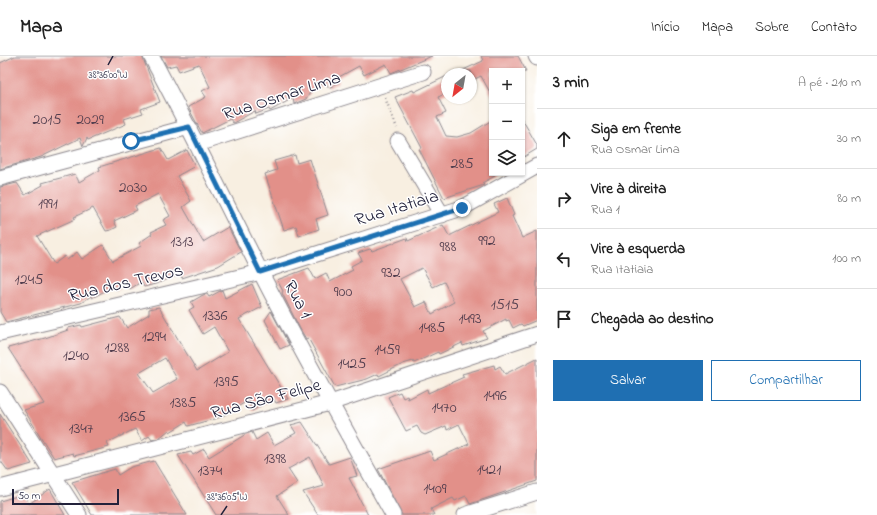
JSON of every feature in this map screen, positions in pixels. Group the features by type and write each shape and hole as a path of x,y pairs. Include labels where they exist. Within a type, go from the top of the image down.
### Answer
{"street":[{"name":"Rua 1","path":"151,56 198,144 260,272 330,403 393,515"},
{"name":"Rua Osmar Lima","path":"198,144 423,72"},
{"path":"0,178 189,127"},
{"path":"398,141 442,215"},
{"name":"Rua Itatiaia","path":"260,272 462,208 537,166"},
{"name":"Rua dos Trevos","path":"0,333 260,272"},
{"name":"Rua São Felipe","path":"0,488 330,403 537,334"},
{"path":"0,392 79,515"},
{"path":"465,515 537,492"}],"path":[{"path":"380,86 396,124 398,141"}],"building":[{"path":"15,56 142,56 160,102 141,109 143,113 124,119 126,124 88,140 87,138 83,146 80,138 41,157 0,169 0,63"},
{"path":"161,56 432,56 391,73 386,64 364,75 359,66 337,78 339,82 329,88 325,82 311,91 306,99 294,104 293,98 270,111 269,109 256,114 255,111 233,123 230,119 202,133 188,107 206,97 202,91 210,87 199,64 179,71 176,65 167,67"},
{"path":"481,56 518,56 524,68 489,68 489,91 481,76 477,78 477,68 468,68 483,61"},
{"path":"441,79 441,96 438,97 446,113 437,117 446,136 457,137 471,133 489,122 489,176 495,176 482,183 484,185 444,198 419,149 422,148 395,97 413,90 414,92"},
{"path":"525,124 537,145 537,149 525,156"},
{"path":"161,148 168,160 187,150 195,166 177,176 191,201 183,207 203,242 228,227 241,252 218,266 182,278 180,274 159,283 144,287 141,282 130,289 126,284 116,290 114,286 92,298 91,296 81,303 6,322 0,312 0,187 17,183 25,195 43,185 42,183 75,174 79,182 100,170 99,167","holes":["158,194 170,216 163,220 166,225 151,232 152,234 139,243 141,246 113,261 103,245 82,259 77,252 67,260 65,256 54,264 37,236 75,219 74,217 93,208 106,231 111,230 117,227 114,221 137,210 135,206"]},
{"path":"295,155 297,163 310,159 328,215 316,219 319,229 299,236 296,226 284,230 265,174 277,170 274,161"},
{"path":"507,198 514,215 512,216 522,238 537,231 537,320 523,326 521,324 513,328 509,320 506,321 506,319 483,331 487,338 463,346 462,343 439,354 438,352 414,363 413,361 403,364 379,376 378,374 367,379 335,387 308,338 306,339 300,329 277,280 309,268 315,279 326,273 330,282 353,270 351,266 362,260 358,253 370,249 372,251 407,238 408,241 443,225 449,236 498,212 494,204","holes":["422,268 433,287 444,282 454,302 432,314 426,302 415,307 400,279"]},
{"path":"252,284 262,307 239,319 288,399 276,403 273,398 252,411 249,400 221,417 188,426 186,422 170,432 169,430 159,438 152,440 149,436 142,441 135,429 107,443 109,447 74,456 73,453 54,458 24,410 44,404 8,348 45,338 68,330 68,328 81,325 82,327 120,317 127,328 149,314 149,309 159,307 197,371 228,352 214,327 203,334 189,310 194,307 191,302 203,295 207,294 209,297 222,290 225,298","holes":["165,358 177,379 153,393 139,373"]},
{"path":"271,311 289,345 280,349 265,320"},
{"path":"537,358 537,481 470,504 466,496 455,501 453,498 431,509 434,515 402,515 378,469 430,451 434,460 469,444 459,424 447,430 446,426 425,435 421,433 417,426 406,431 388,397 400,392 403,398 407,396 408,399 427,389 428,393 464,377 462,374 494,365 495,369 500,366 505,374"},
{"path":"0,414 32,464 8,471 0,460"},
{"path":"302,422 329,464 350,457 357,476 349,478 368,515 318,515 303,492 324,486 310,457 288,469 297,483 277,496 289,515 216,515 178,455 191,452 193,455 204,449 209,457 246,434 252,432 256,440 267,433 274,445 296,433 291,425"},
{"path":"154,461 187,515 92,515 72,482 115,469 118,475 131,467"},
{"path":"50,489 65,515 0,515 0,501 24,494 29,504"}],"route":[{"path":"131,141 189,127 260,272 462,208"}]}
